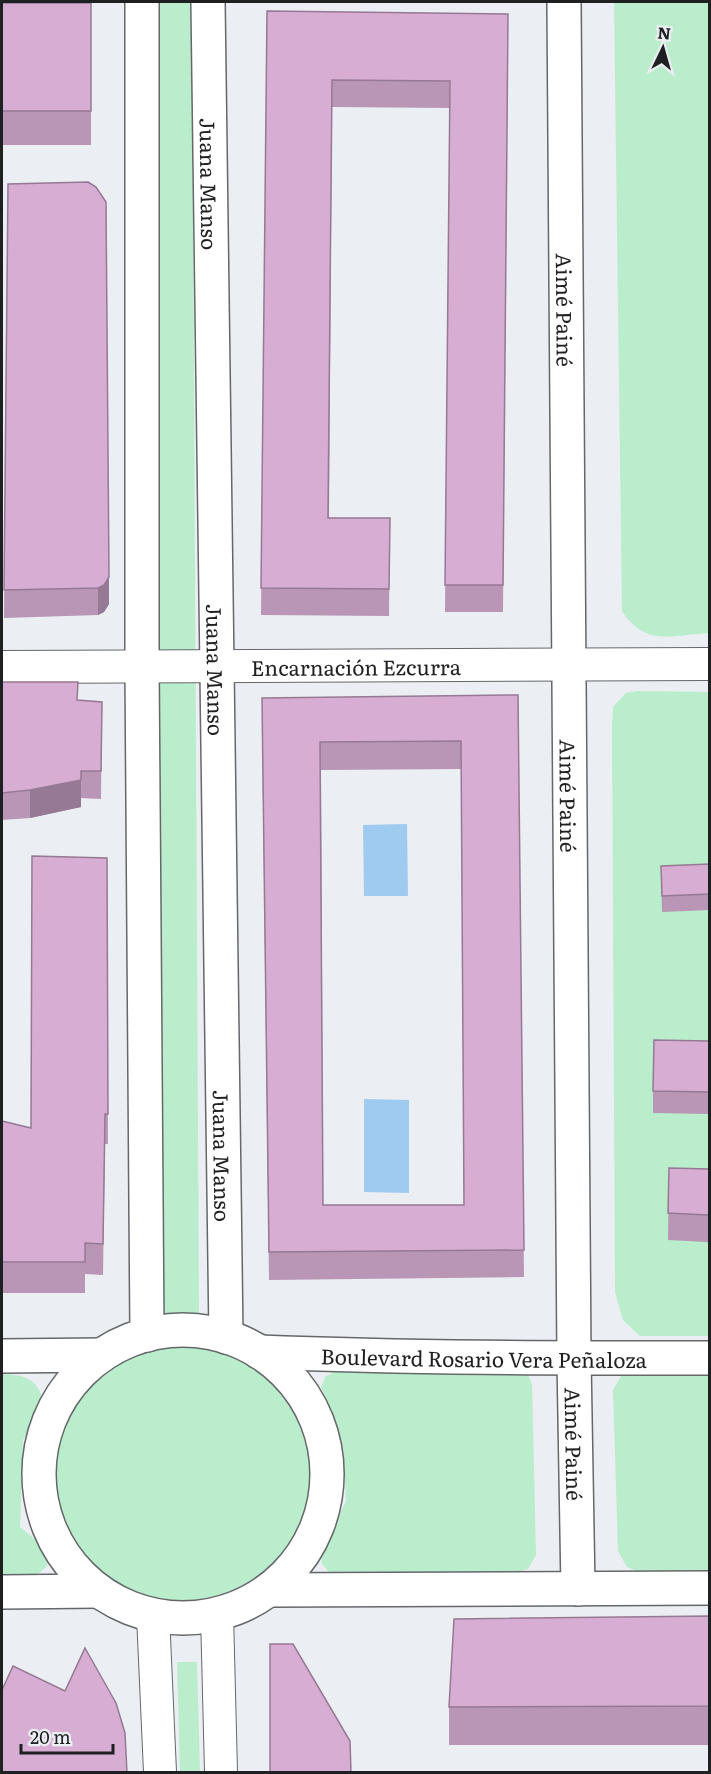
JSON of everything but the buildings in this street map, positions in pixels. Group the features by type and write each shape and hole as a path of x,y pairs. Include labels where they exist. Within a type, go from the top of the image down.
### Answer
{"street":[{"path":"142,2 142,666 147,1335"},
{"name":"Juana Manso","path":"208,2 226,1337"},
{"name":"Aimé Painé","path":"564,2 574,1359 578,1589"},
{"name":"Encarnación Ezcurra","path":"2,668 710,664"},
{"path":"187,1331 226,1337 259,1352 279,1367 296,1385 310,1406 320,1427 326,1451 326,1500 318,1525 311,1541 291,1570 269,1590 236,1609 217,1614 175,1618 134,1610 99,1591 76,1570 57,1543 47,1523 41,1501 39,1476 40,1451 48,1425 59,1401 75,1379 102,1355 131,1340 147,1335 187,1331"},
{"name":"Boulevard Rosario Vera Peñaloza","path":"259,1352 354,1356 574,1359 710,1358"},
{"path":"2,1356 102,1355"},
{"path":"269,1590 710,1588"},
{"path":"2,1592 99,1591"},
{"path":"217,1614 221,1773"},
{"path":"153,1615 160,1773"}],"green space":[{"path":"154,2 192,2 199,1319 161,1319"},
{"path":"614,2 709,2 709,633 671,636 650,634 640,630 622,611"},
{"path":"637,691 709,692 709,1336 640,1336 623,1320 615,1292 612,728 613,707 626,693"},
{"path":"185,1346 210,1349 234,1356 256,1368 276,1384 292,1404 304,1426 311,1450 314,1475 311,1500 304,1524 292,1546 276,1566 256,1582 234,1594 210,1601 185,1604 160,1601 136,1594 114,1582 94,1566 78,1546 66,1524 59,1500 56,1475 59,1450 66,1426 78,1404 94,1384 114,1368 136,1356 160,1349"},
{"path":"709,1367 709,1573 644,1574 627,1567 618,1551 613,1390 621,1376 635,1368"},
{"path":"339,1370 527,1373 532,1384 536,1555 528,1569 516,1572 331,1574 322,1564 321,1553 346,1501 343,1445 321,1387 326,1376"},
{"path":"2,1374 29,1379 38,1388 44,1402 23,1440 20,1527 47,1549 47,1566 38,1574 2,1574"},
{"path":"177,1662 197,1662 200,1772 180,1772"}],"water":[{"path":"407,824 408,896 364,896 363,825"},
{"path":"364,1099 409,1100 409,1193 364,1192"}]}
